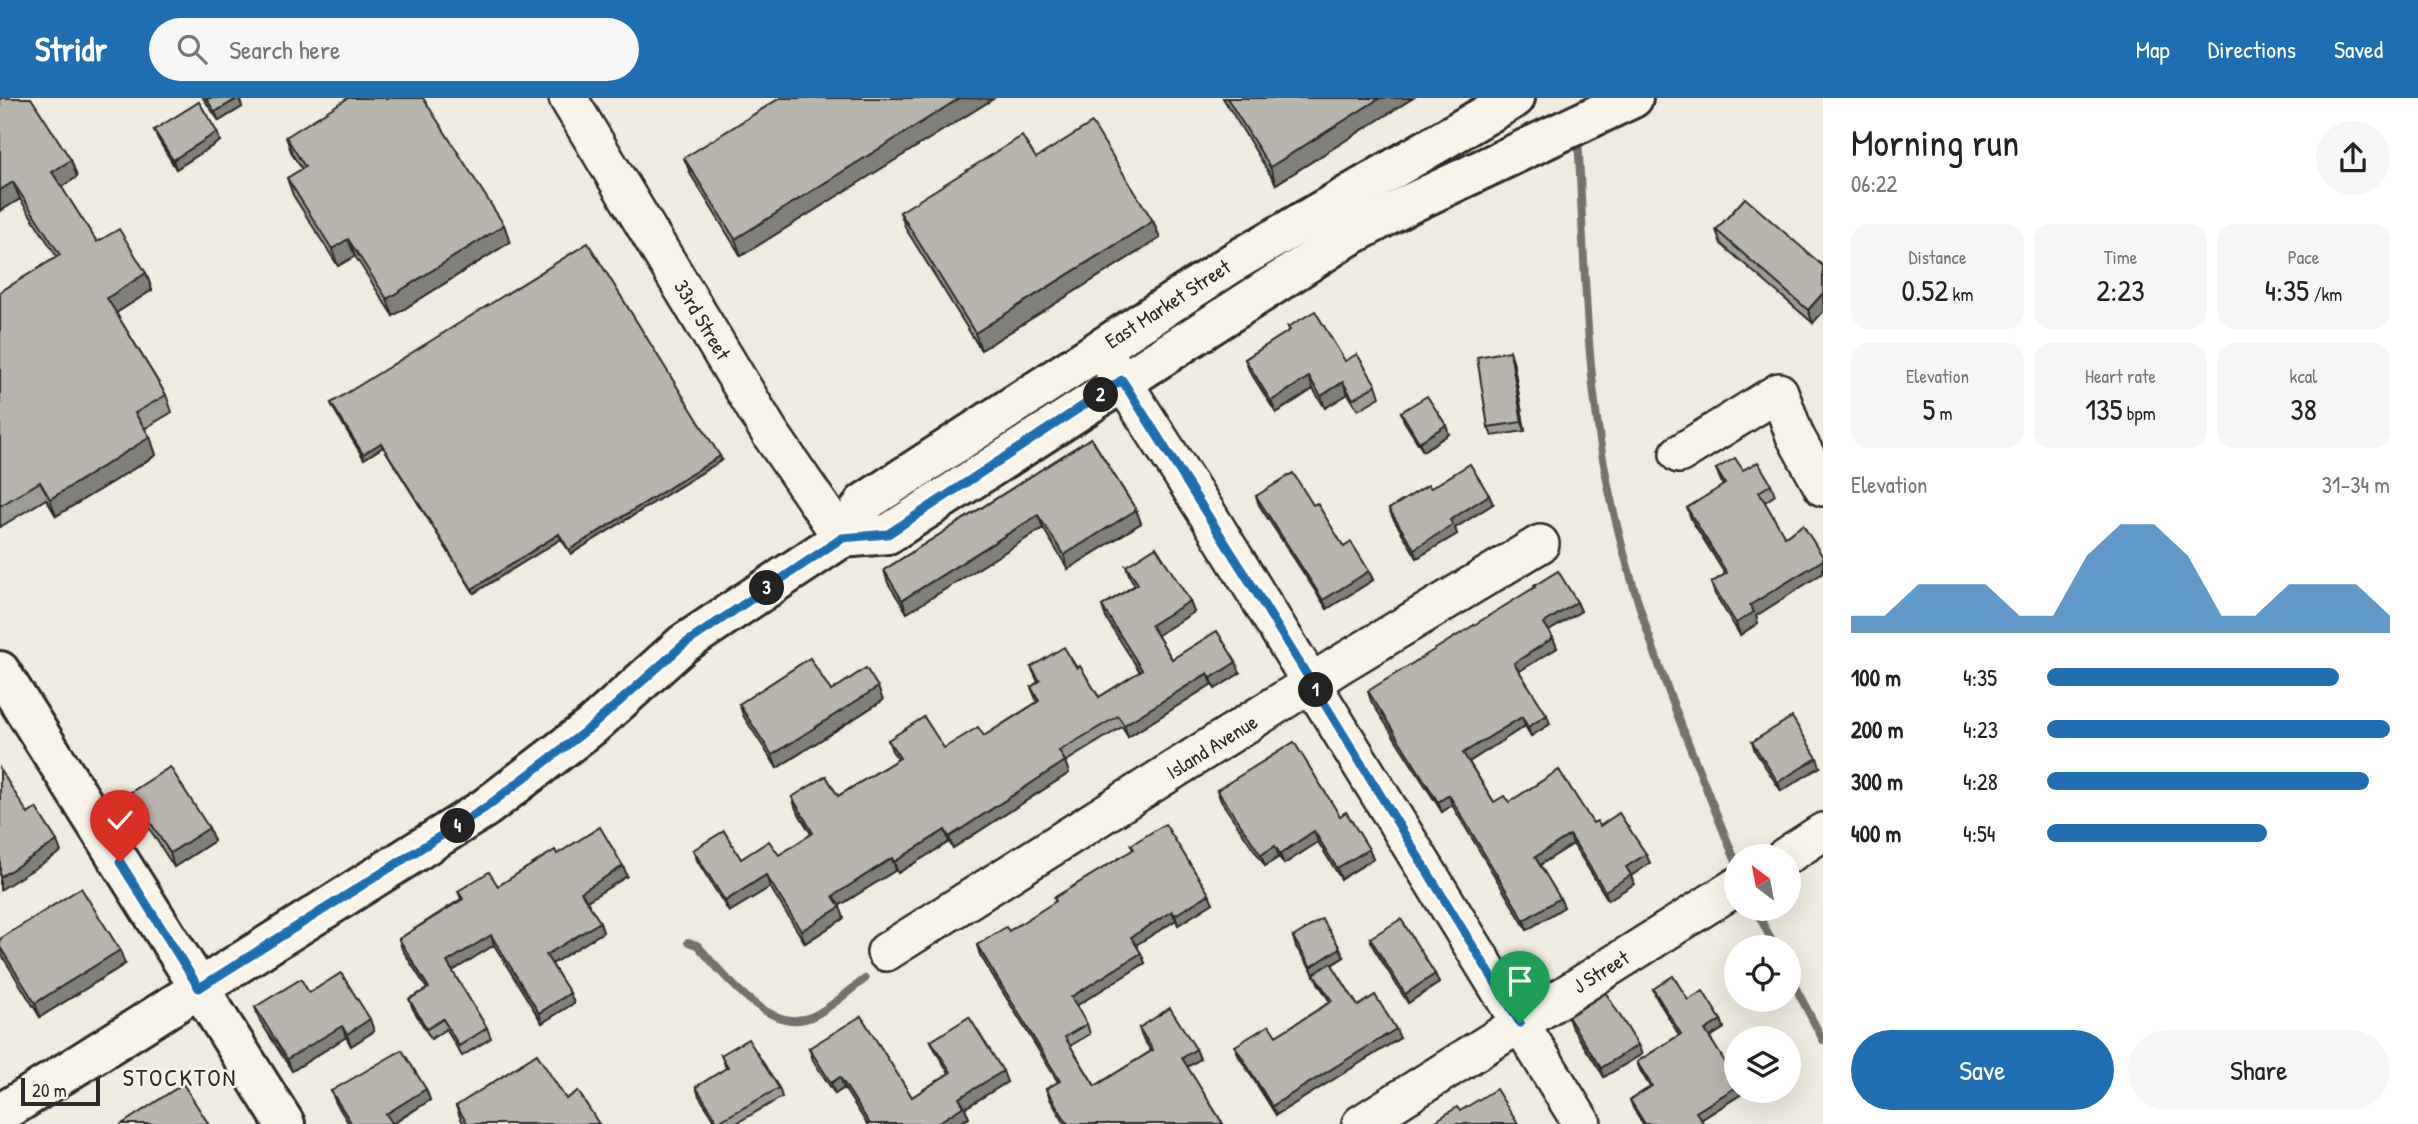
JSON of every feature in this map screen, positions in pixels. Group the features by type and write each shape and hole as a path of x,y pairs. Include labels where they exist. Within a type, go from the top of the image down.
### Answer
{"main road":[{"name":"East Market Street","path":"0,1114 485,808 592,726 683,645 842,538 864,503 1237,260 1515,98"},
{"name":"East Market Street","path":"842,538 888,534 1346,237 1411,202 1623,103"},
{"path":"0,671 285,1124"}],"street":[{"name":"33rd Street","path":"568,98 771,433 842,538"},
{"path":"1101,348 1313,684 1583,1124"},
{"path":"1679,454 1779,392 1795,436 1823,487"},
{"name":"Island Avenue","path":"886,952 1540,544"},
{"path":"1801,846 1823,832"},
{"name":"J Street","path":"1361,1124 1724,895"}],"building":[{"path":"0,98 31,98 71,160 52,172 97,242 119,229 146,273 107,298 166,395 135,413 150,437 50,499 40,482 0,506 0,292 60,255 13,182 0,190"},
{"path":"206,98 238,98 215,112"},
{"path":"348,98 423,98 504,225 387,299 348,239 332,249 287,178 305,167 286,137"},
{"path":"780,98 960,98 735,239 684,158"},
{"path":"1227,98 1380,98 1270,167"},
{"path":"199,102 217,132 173,160 154,130"},
{"path":"1092,123 1153,221 975,333 900,212 1022,136 1036,158"},
{"path":"1745,198 1823,266 1823,293 1808,310 1716,230"},
{"path":"588,243 720,456 569,550 559,534 472,589 381,443 363,454 331,403"},
{"path":"1315,311 1345,361 1357,354 1376,385 1353,399 1343,382 1321,396 1309,377 1271,401 1245,359"},
{"path":"1510,351 1522,422 1488,427 1477,357"},
{"path":"1427,396 1446,425 1419,442 1401,412"},
{"path":"1091,438 1136,510 1064,555 1038,515 902,600 884,570"},
{"path":"1735,458 1743,470 1758,462 1771,484 1759,492 1785,537 1803,525 1823,557 1823,560 1750,605 1754,612 1736,623 1711,583 1727,573 1687,508 1725,484 1716,469"},
{"path":"1470,464 1489,495 1450,520 1453,525 1414,549 1389,509"},
{"path":"1293,473 1313,505 1317,503 1344,547 1351,542 1369,571 1323,600 1256,496"},
{"path":"1156,547 1190,601 1151,625 1172,659 1217,631 1236,662 1211,678 1208,673 1124,725 1118,716 1059,751 1065,761 949,837 945,830 894,862 892,858 833,896 840,907 801,931 766,875 725,901 693,850 724,831 741,859 769,841 779,855 813,833 792,797 826,776 838,796 900,758 888,740 924,717 944,748 978,727 984,736 1039,701 1031,687 1040,681 1031,667 1064,647 1077,668 1080,666 1099,697 1142,670 1102,606 1138,584 1126,566"},
{"path":"1558,571 1577,602 1544,623 1553,638 1514,663 1547,715 1528,727 1522,717 1463,753 1494,802 1504,796 1509,802 1559,770 1593,823 1597,821 1600,826 1619,813 1646,854 1626,867 1631,875 1605,891 1570,835 1535,857 1560,898 1524,920 1449,795 1438,802 1368,691"},
{"path":"810,658 831,691 866,668 878,687 772,755 739,704"},
{"path":"1792,717 1817,758 1778,782 1752,742"},
{"path":"1294,742 1340,816 1346,812 1369,849 1337,868 1314,831 1280,854 1275,846 1261,855 1217,790"},
{"path":"170,767 209,828 170,853 131,792"},
{"path":"0,769 28,814 36,808 57,841 0,877"},
{"path":"1165,824 1209,894 1175,915 1172,911 1131,937 1141,953 1071,997 1087,1024 1065,1037 1095,1086 1153,1050 1139,1028 1170,1008 1196,1049 1182,1058 1223,1124 1068,1124 1046,1089 1060,1081 977,945 1006,927 1009,931 1056,901 1054,898 1134,849 1131,845"},
{"path":"600,827 623,866 581,892 600,922 546,955 570,993 539,1013 491,935 447,962 487,1028 459,1046 443,1019 427,1029 409,999 429,988 399,939 463,899 458,891 489,872 498,886 555,850 557,854"},
{"path":"81,888 120,950 35,1003 0,947 0,939"},
{"path":"1322,919 1340,948 1311,967 1293,937"},
{"path":"1401,919 1435,974 1405,994 1370,938"},
{"path":"1331,963 1358,1006 1375,995 1396,1029 1272,1106 1235,1046 1269,1025 1276,1036 1332,1001 1314,974"},
{"path":"341,973 370,1019 347,1034 342,1026 287,1059 255,1007 301,979 309,993"},
{"path":"1673,976 1688,1000 1703,991 1721,1020 1705,1030 1724,1060 1724,1094 1696,1112 1704,1124 1645,1124 1630,1100 1652,1086 1637,1062 1681,1034 1653,989"},
{"path":"1606,993 1638,1045 1601,1068 1568,1017"},
{"path":"861,1016 912,1097 951,1072 931,1041 969,1017 1003,1071 959,1098 964,1106 936,1124 870,1124 840,1077 831,1083 809,1048"},
{"path":"748,1039 779,1088 718,1122 696,1087 728,1067 721,1055"},
{"path":"402,1050 426,1089 386,1114 393,1124 352,1124 331,1091"},
{"path":"537,1054 566,1099 578,1091 599,1124 468,1124 456,1106"},
{"path":"183,1084 208,1123 122,1124"},
{"path":"1496,1089 1518,1124 1431,1124 1457,1107 1460,1111"}],"waterway":[{"path":"1578,136 1592,379 1613,511 1626,562 1659,664 1729,844"},
{"path":"1762,921 1769,935"},
{"path":"688,942 697,945 747,998 778,1017 795,1020 818,1014 865,979"},
{"path":"1801,998 1823,1040"}],"district":[{"name":"STOCKTON","path":"180,1078"}],"route":[{"path":"120,862 199,988 485,808 592,726 683,645 842,538 888,534 1122,380 1416,850 1520,1023"}]}
